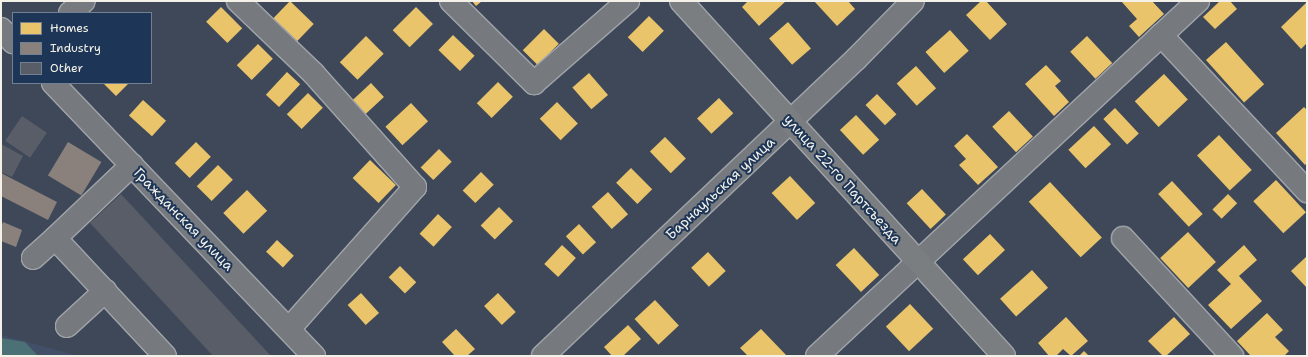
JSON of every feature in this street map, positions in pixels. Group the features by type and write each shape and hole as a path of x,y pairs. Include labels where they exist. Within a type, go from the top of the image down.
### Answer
{"main road":[{"name":"улица 22-го Партсъезда","path":"681,1 1004,356"}],"street":[{"path":"71,12 84,1"},
{"path":"238,1 313,73 415,186 289,329"},
{"path":"451,1 534,83 628,1"},
{"name":"Барнаульская улица","path":"543,356 856,59 913,1"},
{"path":"817,356 1198,1"},
{"path":"1,29 12,41"},
{"path":"1161,35 1307,191"},
{"path":"1,54 12,43"},
{"name":"Гражданская улица","path":"54,84 314,356"},
{"path":"33,258 132,165"},
{"path":"55,238 165,356"},
{"path":"1123,238 1232,356"},
{"path":"68,326 105,292"}],"shaded area":[{"path":"1,335 79,356 1,356"}],"green space":[{"path":"1,338 25,342 38,356 1,356"}],"building: Homes":[{"path":"290,1 314,24 297,41 273,18"},
{"path":"472,1 482,1 476,6"},
{"path":"748,1 786,1 759,26 742,7"},
{"path":"814,1 848,1 855,9 837,26"},
{"path":"981,1 986,1 1007,24 990,40 966,15"},
{"path":"1121,1 1152,1 1164,14 1139,37 1129,26 1137,19"},
{"path":"1220,1 1230,1 1237,9 1215,29 1203,17"},
{"path":"1307,2 1307,43 1301,49 1281,27"},
{"path":"221,7 242,28 227,43 206,22"},
{"path":"416,7 433,24 410,47 393,30"},
{"path":"649,16 664,31 643,52 628,37"},
{"path":"788,22 811,48 792,65 769,38"},
{"path":"544,29 559,44 538,65 523,50"},
{"path":"950,30 969,51 944,73 925,52"},
{"path":"453,35 475,56 460,71 438,50"},
{"path":"366,36 384,54 358,80 340,62"},
{"path":"1087,36 1112,63 1095,79 1070,52"},
{"path":"1226,42 1264,84 1244,102 1206,60"},
{"path":"258,44 273,59 252,80 237,65"},
{"path":"1046,65 1061,81 1055,86 1069,102 1054,116 1025,84"},
{"path":"916,66 936,88 917,106 897,83"},
{"path":"287,72 300,84 279,107 266,95"},
{"path":"589,73 608,95 591,109 572,87"},
{"path":"1164,74 1188,100 1159,127 1135,101"},
{"path":"498,82 513,97 492,118 477,103"},
{"path":"371,83 384,97 363,116 351,102"},
{"path":"104,84 128,84 116,96"},
{"path":"308,93 323,108 302,129 287,114"},
{"path":"877,94 896,114 885,125 865,105"},
{"path":"719,98 733,113 711,134 697,118"},
{"path":"143,100 166,121 152,136 129,116"},
{"path":"557,102 578,124 561,140 540,119"},
{"path":"411,103 428,121 402,145 385,127"},
{"path":"1304,107 1307,110 1307,163 1305,165 1276,133"},
{"path":"1115,108 1139,134 1127,145 1103,119"},
{"path":"1009,111 1033,137 1016,152 992,127"},
{"path":"856,115 879,140 863,155 840,130"},
{"path":"1094,126 1111,144 1085,168 1068,150"},
{"path":"967,134 998,167 978,185 959,165 966,159 954,146"},
{"path":"1219,135 1252,170 1230,191 1197,155"},
{"path":"665,137 686,159 671,173 650,152"},
{"path":"196,142 211,157 190,178 175,163"},
{"path":"439,149 452,162 433,180 421,167"},
{"path":"370,160 396,185 379,203 353,178"},
{"path":"218,165 233,180 212,201 197,186"},
{"path":"631,168 652,189 637,204 616,183"},
{"path":"481,172 494,185 475,203 463,190"},
{"path":"790,176 815,203 797,220 772,193"},
{"path":"1276,180 1306,212 1283,233 1253,201"},
{"path":"1172,181 1203,214 1189,227 1158,194"},
{"path":"1050,182 1102,238 1081,257 1029,202"},
{"path":"922,189 946,215 931,229 907,203"},
{"path":"247,190 267,211 243,234 223,213"},
{"path":"608,192 628,214 612,229 592,207"},
{"path":"1228,194 1237,203 1222,219 1212,210"},
{"path":"499,207 513,221 495,240 481,225"},
{"path":"438,214 452,227 433,247 420,234"},
{"path":"579,224 596,242 583,255 566,236"},
{"path":"1188,232 1216,262 1188,288 1160,258"},
{"path":"990,234 1005,250 978,275 963,259"},
{"path":"277,240 294,256 283,267 266,252"},
{"path":"562,245 576,258 558,277 544,264"},
{"path":"1244,245 1257,260 1239,276 1262,301 1231,329 1208,305 1231,284 1217,270"},
{"path":"854,248 879,275 861,292 836,265"},
{"path":"708,252 726,271 709,287 691,268"},
{"path":"1307,256 1307,288 1291,271"},
{"path":"400,266 416,282 405,294 389,277"},
{"path":"1032,270 1048,288 1016,317 1000,299"},
{"path":"361,293 379,313 366,325 348,305"},
{"path":"498,293 516,312 502,325 484,306"},
{"path":"655,300 679,326 658,345 635,319"},
{"path":"910,304 933,329 909,351 886,327"},
{"path":"1267,313 1283,330 1275,337 1289,351 1284,356 1251,356 1237,341"},
{"path":"1066,317 1088,341 1071,356 1063,349 1056,356 1049,356 1038,343"},
{"path":"1174,317 1190,334 1166,356 1163,356 1148,341"},
{"path":"628,325 641,339 623,356 612,356 604,347"},
{"path":"456,329 475,349 467,356 455,356 442,342"},
{"path":"761,329 787,356 748,356 740,348"},
{"path":"1084,351 1089,356 1079,356"}],"building: Industry":[{"path":"68,142 101,162 81,196 48,175"},
{"path":"1,173 57,202 48,220 1,196"},
{"path":"3,222 22,230 16,247 1,241 1,228"}],"building: Other":[{"path":"22,116 47,133 30,158 5,141"},
{"path":"1,144 23,156 12,177 1,172"},
{"path":"121,194 271,356 213,356 90,223"}]}
